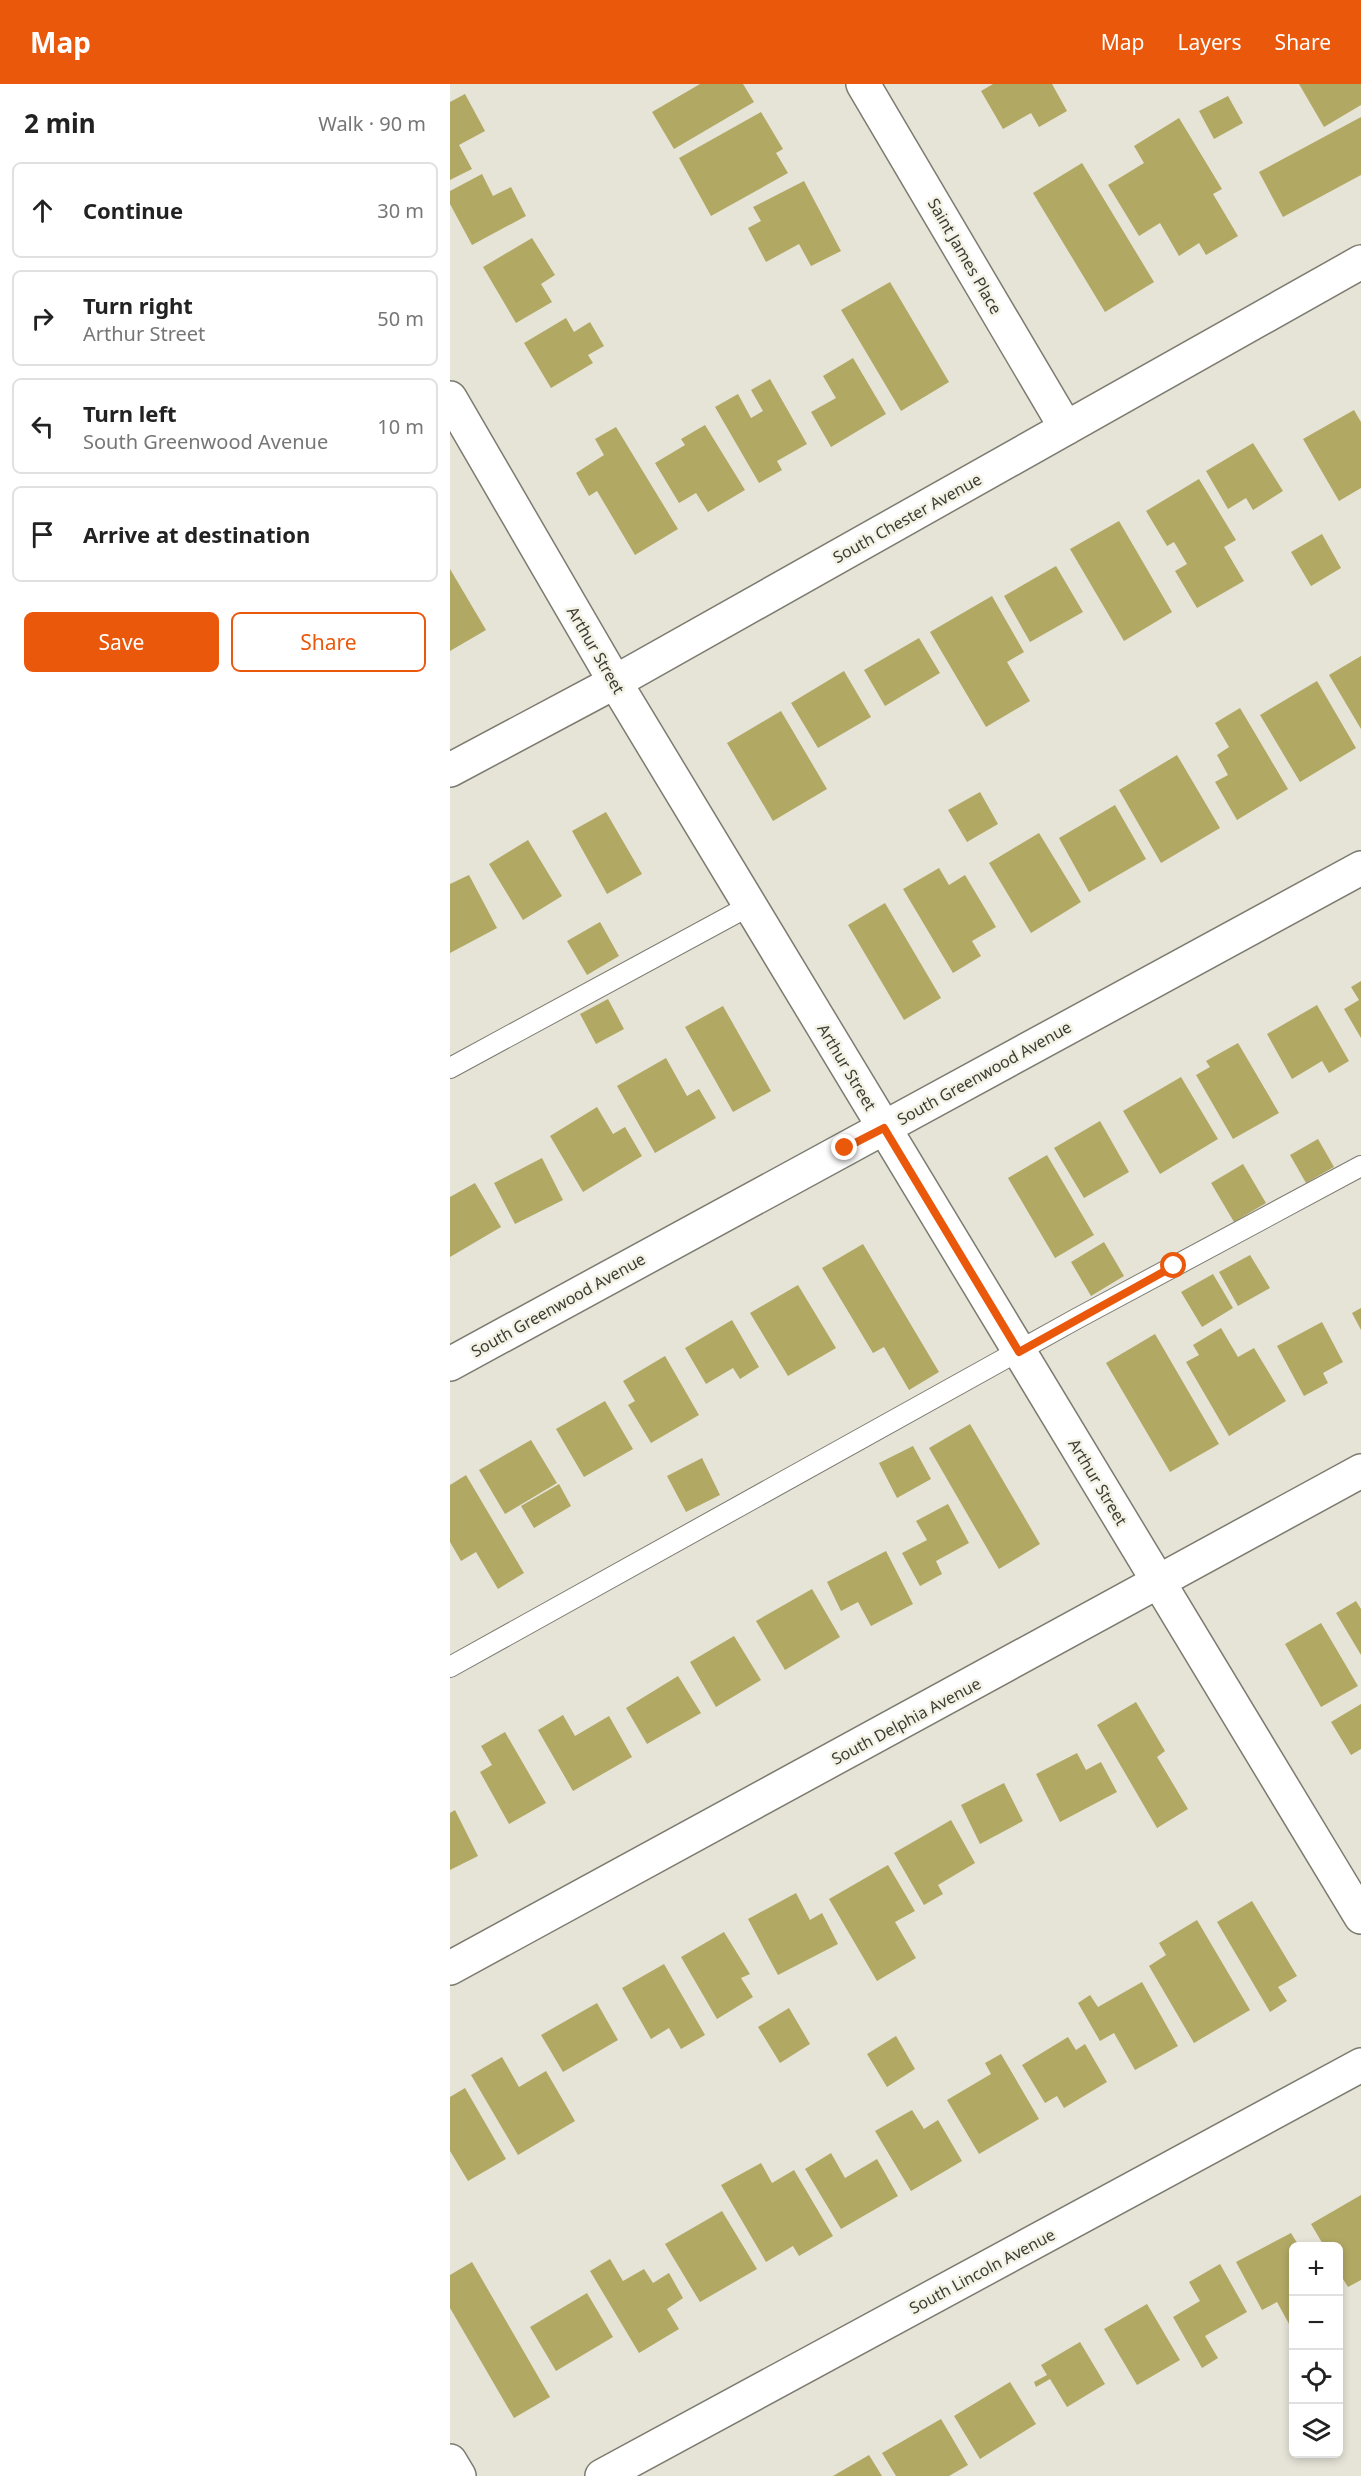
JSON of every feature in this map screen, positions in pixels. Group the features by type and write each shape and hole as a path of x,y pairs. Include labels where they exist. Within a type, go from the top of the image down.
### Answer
{"street":[{"name":"Saint James Place","path":"863,84 1066,428"},
{"name":"South Chester Avenue","path":"450,770 615,682 1361,262"},
{"name":"Arthur Street","path":"450,398 615,682 749,906 1361,1917"},
{"name":"South Greenwood Avenue","path":"450,1364 1361,868"},
{"name":"South Delphia Avenue","path":"450,1968 1361,1471"},
{"name":"South Lincoln Avenue","path":"602,2476 1361,2066"},
{"path":"450,2461 459,2476"}],"lane":[{"path":"450,1068 749,906"},
{"path":"450,1667 1096,1308 1361,1166"}],"building":[{"path":"700,84 743,84 754,102 674,149 652,112"},
{"path":"993,84 1052,84 1067,111 1039,127 1031,113 1003,129 981,91"},
{"path":"1299,84 1361,84 1361,105 1324,127"},
{"path":"465,94 485,131 459,145 472,169 450,180 450,102"},
{"path":"1228,96 1243,123 1214,139 1199,111"},
{"path":"761,112 783,149 776,153 788,173 711,216 679,158"},
{"path":"1361,117 1361,175 1283,217 1259,172"},
{"path":"1179,118 1222,189 1213,194 1238,236 1206,255 1199,243 1179,256 1160,223 1139,236 1108,185 1144,163 1134,146"},
{"path":"1082,163 1154,282 1105,312 1033,193"},
{"path":"482,174 493,196 511,187 526,216 472,245 450,204 450,191"},
{"path":"804,181 841,251 811,266 799,244 766,262 748,228 761,221 753,207"},
{"path":"532,238 555,275 541,284 552,302 516,323 483,267"},
{"path":"890,282 949,382 901,411 841,310"},
{"path":"566,318 574,332 590,322 604,346 588,355 593,363 551,388 524,343"},
{"path":"853,358 886,414 831,447 811,412 836,398 823,376"},
{"path":"770,379 807,444 777,461 782,470 759,483 715,407 738,394 751,418 763,411 751,390"},
{"path":"1354,410 1361,422 1361,488 1339,501 1303,439"},
{"path":"705,425 745,490 708,512 696,493 679,503 655,463 685,445 681,439"},
{"path":"616,427 678,529 635,555 597,491 589,496 576,473 604,455 595,439"},
{"path":"1253,443 1283,491 1253,510 1246,498 1228,509 1206,471"},
{"path":"1199,479 1236,540 1224,547 1244,581 1197,608 1175,571 1187,564 1174,542 1167,546 1146,511"},
{"path":"1119,521 1172,612 1124,641 1070,549"},
{"path":"1322,534 1341,568 1311,586 1291,552"},
{"path":"1056,566 1083,612 1030,642 1004,596"},
{"path":"450,569 486,630 450,651"},
{"path":"992,596 1024,652 1007,662 1030,701 986,727 930,632"},
{"path":"919,638 940,673 885,706 864,670"},
{"path":"1361,656 1361,729 1329,675"},
{"path":"844,671 871,717 818,748 791,703"},
{"path":"1317,681 1356,748 1300,782 1260,715"},
{"path":"1240,708 1288,789 1237,820 1215,782 1228,775 1217,755 1229,747 1215,723"},
{"path":"781,711 827,789 773,821 727,743"},
{"path":"1177,755 1220,828 1161,863 1119,790"},
{"path":"980,792 998,824 967,842 948,810"},
{"path":"1115,805 1146,859 1089,892 1059,838"},
{"path":"606,812 642,874 607,894 572,831"},
{"path":"1039,833 1081,902 1031,933 989,863"},
{"path":"528,840 562,896 523,920 489,864"},
{"path":"939,868 949,885 965,875 996,927 972,941 981,956 953,973 903,889"},
{"path":"469,875 497,928 450,953 450,884"},
{"path":"885,903 941,998 904,1020 848,925"},
{"path":"600,922 619,956 587,975 567,941"},
{"path":"1361,981 1361,1038 1344,1009 1359,1000 1351,987"},
{"path":"608,999 624,1029 596,1044 580,1014"},
{"path":"1317,1005 1349,1061 1329,1073 1322,1061 1292,1079 1267,1034"},
{"path":"723,1006 771,1091 733,1112 685,1027"},
{"path":"1238,1043 1279,1113 1233,1139 1196,1075 1210,1067 1206,1061"},
{"path":"666,1058 687,1096 699,1089 716,1118 655,1153 617,1086"},
{"path":"1181,1077 1218,1139 1160,1174 1123,1111"},
{"path":"597,1107 613,1134 625,1127 642,1156 583,1192 550,1136"},
{"path":"1100,1121 1129,1172 1084,1198 1054,1148"},
{"path":"1318,1139 1334,1167 1306,1183 1290,1155"},
{"path":"1047,1155 1094,1235 1055,1258 1008,1178"},
{"path":"542,1158 563,1200 515,1224 494,1183"},
{"path":"1243,1164 1266,1203 1234,1222 1211,1183"},
{"path":"475,1183 501,1227 450,1257 450,1197"},
{"path":"1104,1242 1124,1276 1091,1296 1071,1262"},
{"path":"863,1244 939,1372 909,1390 884,1347 873,1353 822,1268"},
{"path":"1250,1255 1270,1288 1238,1306 1219,1272"},
{"path":"1213,1274 1233,1308 1202,1327 1181,1292"},
{"path":"798,1285 836,1348 788,1376 750,1313"},
{"path":"1361,1308 1361,1330 1352,1313"},
{"path":"732,1320 759,1367 740,1379 733,1368 706,1384 685,1348"},
{"path":"1322,1322 1343,1362 1323,1373 1328,1383 1304,1396 1277,1346"},
{"path":"1221,1328 1238,1357 1254,1348 1286,1401 1229,1436 1186,1362 1199,1355 1193,1345"},
{"path":"1155,1334 1219,1444 1170,1472 1106,1363"},
{"path":"665,1356 699,1415 651,1443 628,1405 635,1401 623,1381"},
{"path":"605,1401 633,1449 584,1477 556,1429"},
{"path":"970,1424 1040,1544 999,1569 929,1448"},
{"path":"531,1440 557,1483 505,1514 479,1470"},
{"path":"913,1446 931,1479 897,1498 879,1463"},
{"path":"702,1458 720,1495 686,1512 667,1476"},
{"path":"466,1475 524,1573 498,1589 476,1552 461,1561 450,1542 450,1485"},
{"path":"559,1484 571,1506 534,1528 521,1506"},
{"path":"948,1504 969,1543 936,1561 942,1574 920,1586 902,1553 927,1540 916,1521"},
{"path":"886,1551 913,1604 871,1626 858,1602 841,1611 827,1582"},
{"path":"812,1589 840,1637 785,1670 756,1621"},
{"path":"1356,1601 1361,1609 1361,1655 1336,1613"},
{"path":"1321,1623 1358,1686 1321,1707 1285,1644"},
{"path":"734,1636 761,1680 716,1707 690,1662"},
{"path":"678,1676 701,1713 647,1744 626,1708"},
{"path":"1136,1702 1165,1751 1157,1757 1188,1809 1157,1828 1097,1725"},
{"path":"1361,1704 1361,1749 1351,1755 1331,1722"},
{"path":"563,1715 575,1736 609,1716 632,1757 573,1791 538,1730"},
{"path":"505,1732 546,1803 509,1824 480,1772 492,1765 481,1746"},
{"path":"1077,1753 1086,1770 1101,1762 1117,1792 1060,1822 1036,1774"},
{"path":"1004,1783 1023,1821 980,1844 961,1805"},
{"path":"455,1810 478,1856 450,1870 450,1813"},
{"path":"951,1820 975,1863 938,1885 943,1894 924,1905 894,1853"},
{"path":"888,1865 915,1911 895,1922 916,1958 877,1981 829,1899"},
{"path":"796,1893 810,1920 822,1913 838,1944 778,1975 748,1919"},
{"path":"1252,1901 1297,1976 1278,1987 1287,2001 1270,2012 1217,1922"},
{"path":"1197,1920 1250,2010 1194,2043 1149,1966 1166,1955 1159,1943"},
{"path":"724,1932 750,1974 741,1978 753,1997 717,2019 681,1957"},
{"path":"664,1964 705,2035 681,2049 669,2028 651,2039 622,1988"},
{"path":"1142,1982 1178,2046 1135,2070 1114,2033 1100,2041 1078,2003 1090,1995 1098,2007"},
{"path":"597,2003 618,2040 563,2072 541,2035"},
{"path":"789,2008 810,2044 780,2063 758,2027"},
{"path":"896,2036 915,2069 887,2087 867,2054"},
{"path":"1068,2037 1076,2050 1085,2044 1107,2082 1064,2108 1057,2096 1045,2103 1022,2065"},
{"path":"1001,2054 1039,2119 979,2154 947,2100 991,2074 985,2063"},
{"path":"502,2057 519,2087 546,2071 575,2121 518,2155 471,2075"},
{"path":"465,2088 506,2159 468,2181 450,2151 450,2097"},
{"path":"912,2110 924,2129 938,2120 962,2161 911,2191 875,2131"},
{"path":"831,2153 845,2178 877,2159 898,2196 841,2229 805,2169"},
{"path":"761,2163 772,2183 794,2170 833,2236 799,2256 793,2246 766,2262 721,2185"},
{"path":"1361,2195 1361,2280 1348,2287 1343,2279 1343,2242 1322,2242 1311,2224"},
{"path":"722,2211 757,2269 700,2302 665,2244"},
{"path":"1291,2233 1297,2242 1289,2242 1289,2324 1277,2302 1262,2310 1236,2262"},
{"path":"610,2259 623,2281 644,2269 653,2283 669,2273 683,2298 667,2309 679,2329 639,2353 590,2271"},
{"path":"472,2262 550,2397 514,2418 450,2308 450,2275"},
{"path":"1220,2264 1247,2312 1205,2336 1218,2358 1202,2368 1173,2317 1200,2301 1189,2282"},
{"path":"587,2293 613,2337 556,2371 530,2327"},
{"path":"1147,2304 1180,2360 1137,2385 1104,2329"},
{"path":"1080,2342 1105,2384 1067,2407 1050,2379 1036,2387 1034,2382 1047,2375 1041,2365"},
{"path":"1010,2382 1036,2424 980,2459 954,2416"},
{"path":"941,2419 968,2465 949,2476 896,2476 882,2453"},
{"path":"869,2455 882,2476 833,2476"}],"route":[{"path":"845,1148 884,1128 1019,1352 1174,1266"}]}
